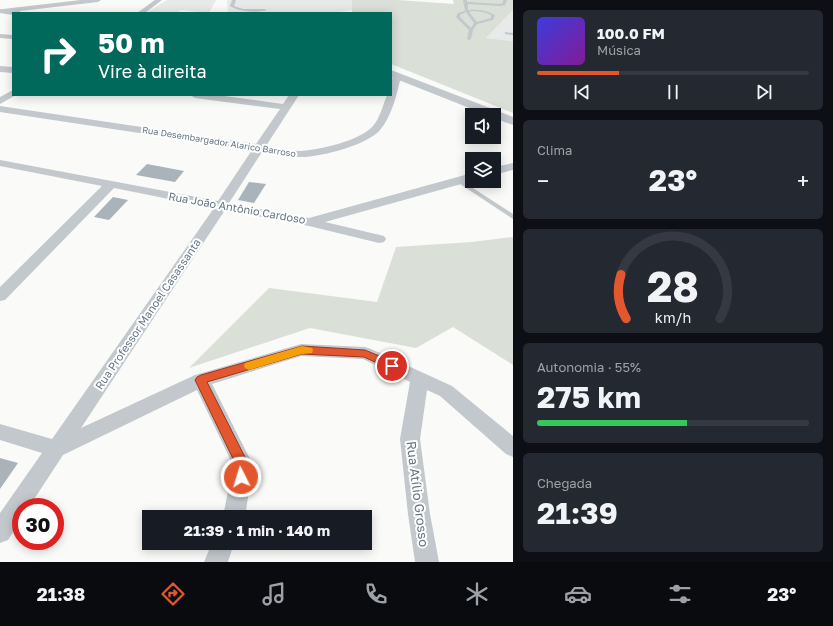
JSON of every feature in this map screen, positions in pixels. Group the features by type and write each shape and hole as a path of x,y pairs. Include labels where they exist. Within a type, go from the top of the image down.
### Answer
{"street":[{"path":"1,11 98,0"},
{"path":"142,12 160,0"},
{"path":"1,11 12,12"},
{"path":"0,36 12,38"},
{"path":"0,69 12,70"},
{"path":"394,74 513,121"},
{"name":"Rua Desembargador Alarico Barroso","path":"392,93 394,89 394,74"},
{"path":"0,101 12,94"},
{"path":"211,96 290,101"},
{"name":"Rua Desembargador Alarico Barroso","path":"0,109 300,154 333,148 356,141 376,129 391,96"},
{"name":"Rua Professor Manoel Casassanta","path":"0,532 221,206 290,101"},
{"path":"0,174 6,164"},
{"name":"Rua João Antônio Cardoso","path":"6,164 309,222 465,179"},
{"path":"501,169 513,166"},
{"path":"0,296 110,185"},
{"path":"309,222 380,239"},
{"path":"0,432 56,449 201,380 302,350 365,353 446,391 513,448"},
{"name":"Rua Atílio Grosso","path":"420,379 410,439 419,514 427,562"},
{"path":"201,380 243,465 235,510"},
{"path":"216,562 220,550"}],"lane":[{"path":"234,0 232,6 234,8 246,10 265,10"},
{"path":"476,23 467,11 466,1 500,5 504,4 505,0"},
{"path":"469,39 471,30 476,23 492,19 493,15 484,12 462,12 458,17 471,30"},
{"path":"506,33 513,34"},
{"path":"459,181 513,217"}],"shaded area":[{"path":"167,0 216,0 210,12 181,10 178,12 148,12"},
{"path":"227,0 352,0 352,10 338,12 228,12"},
{"path":"352,0 397,0 454,4 453,0 513,0 513,10 486,38 513,41 513,113 392,64 392,12 352,12"},
{"path":"513,10 513,41 486,38"},
{"path":"513,237 513,365 453,327 416,348 310,328 189,368 269,288 377,302 396,247 472,242"}],"building":[{"path":"147,164 184,171 175,182 136,175"},
{"path":"249,182 266,184 254,203 238,200"},
{"path":"113,197 128,200 109,220 94,217"},
{"path":"0,458 18,463 0,489"}],"slow traffic":[{"path":"249,366 302,350 308,350"}],"route":[{"path":"241,477 243,465 201,380 302,350 365,353 392,366"}]}
